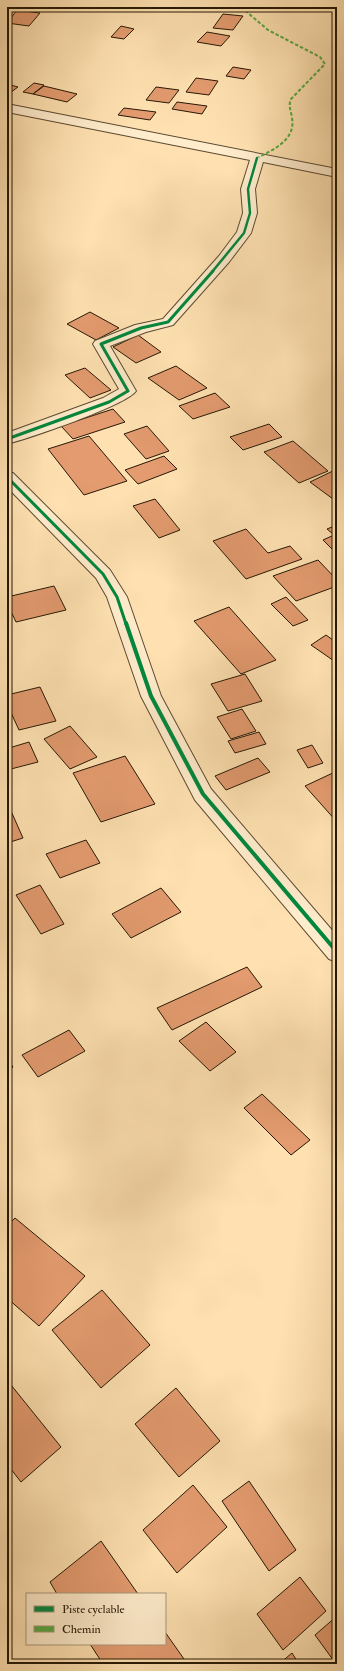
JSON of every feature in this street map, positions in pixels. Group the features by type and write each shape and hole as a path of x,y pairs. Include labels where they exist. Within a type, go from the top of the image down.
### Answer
{"street":[{"path":"7,108 337,173"},
{"path":"7,440 109,402 128,391 101,344 142,328 168,322 224,259 244,233 250,213 248,189 257,158"},
{"path":"7,477 103,574 116,596 151,696 203,794 337,952"}],"building":[{"path":"17,10 40,13 29,26 7,23"},
{"path":"223,14 243,16 233,30 213,28"},
{"path":"121,26 134,29 124,39 111,37"},
{"path":"207,32 230,36 221,46 197,42"},
{"path":"233,67 251,70 244,79 226,76"},
{"path":"196,78 218,81 209,95 186,92"},
{"path":"34,83 44,85 33,94 23,92"},
{"path":"7,84 18,87 7,95"},
{"path":"44,86 77,94 67,102 33,94"},
{"path":"156,87 179,90 169,103 146,100"},
{"path":"177,102 207,106 202,114 172,109"},
{"path":"124,108 156,112 150,120 118,115"},
{"path":"90,312 119,328 96,340 67,324"},
{"path":"138,335 161,352 136,363 113,347"},
{"path":"176,366 207,388 179,400 148,378"},
{"path":"85,368 111,390 90,398 65,375"},
{"path":"215,393 230,407 193,419 179,406"},
{"path":"113,409 125,422 73,439 61,426"},
{"path":"269,424 282,437 243,450 230,437"},
{"path":"147,426 169,451 146,459 124,434"},
{"path":"89,436 127,481 84,495 48,449"},
{"path":"293,441 328,471 299,483 264,452"},
{"path":"164,456 177,469 138,484 125,470"},
{"path":"337,469 337,502 310,482"},
{"path":"155,499 180,530 159,538 133,506"},
{"path":"337,525 337,548 333,550 323,540 334,535 327,529"},
{"path":"246,529 268,553 290,546 302,559 246,579 213,541"},
{"path":"318,560 337,580 337,586 296,601 273,576"},
{"path":"54,586 66,610 16,622 7,603 7,597"},
{"path":"286,597 308,620 293,626 271,604"},
{"path":"229,607 276,660 241,674 194,621"},
{"path":"326,635 337,643 337,663 311,645"},
{"path":"245,674 262,701 228,711 211,684"},
{"path":"40,687 56,721 19,730 7,704 7,695"},
{"path":"242,709 256,731 231,739 217,717"},
{"path":"70,726 97,757 70,769 44,739"},
{"path":"259,732 266,744 235,753 228,741"},
{"path":"29,742 38,762 7,770 7,744 9,748"},
{"path":"312,745 323,763 308,768 297,750"},
{"path":"125,756 155,804 101,822 73,773"},
{"path":"258,758 270,772 226,790 215,776"},
{"path":"337,771 337,822 305,786"},
{"path":"7,802 23,838 7,843"},
{"path":"86,840 100,863 60,878 46,854"},
{"path":"40,885 64,924 41,934 16,895"},
{"path":"161,888 181,912 131,938 112,914"},
{"path":"247,967 262,987 172,1030 157,1008"},
{"path":"206,1022 236,1052 210,1071 179,1041"},
{"path":"69,1030 85,1051 38,1077 22,1055"},
{"path":"7,1059 13,1067 7,1071"},
{"path":"262,1094 310,1140 291,1155 244,1108"},
{"path":"15,1218 85,1276 39,1326 7,1298 7,1226"},
{"path":"102,1290 150,1345 101,1388 52,1330"},
{"path":"7,1380 61,1447 21,1482 7,1464"},
{"path":"176,1388 220,1441 179,1477 135,1424"},
{"path":"249,1481 296,1550 269,1571 222,1501"},
{"path":"193,1485 227,1527 177,1573 143,1530"},
{"path":"101,1541 137,1593 56,1593 50,1582"},
{"path":"300,1577 326,1611 283,1650 257,1614"},
{"path":"337,1616 337,1664 336,1664 315,1635"},
{"path":"166,1633 184,1659 178,1664 103,1664 91,1645 166,1645"},
{"path":"292,1653 299,1664 279,1664"}],"marked path":[{"path":"241,7 268,30 320,57 325,64 294,94 291,99 289,106 292,117 292,125 291,132 287,138 277,147 257,158"}],"cycle path":[{"path":"7,439 109,402 128,391 101,344 141,328 168,322 224,259 244,233 250,213 248,189 257,158"},
{"path":"7,477 103,574 117,597 151,696 203,794 337,952"}]}
